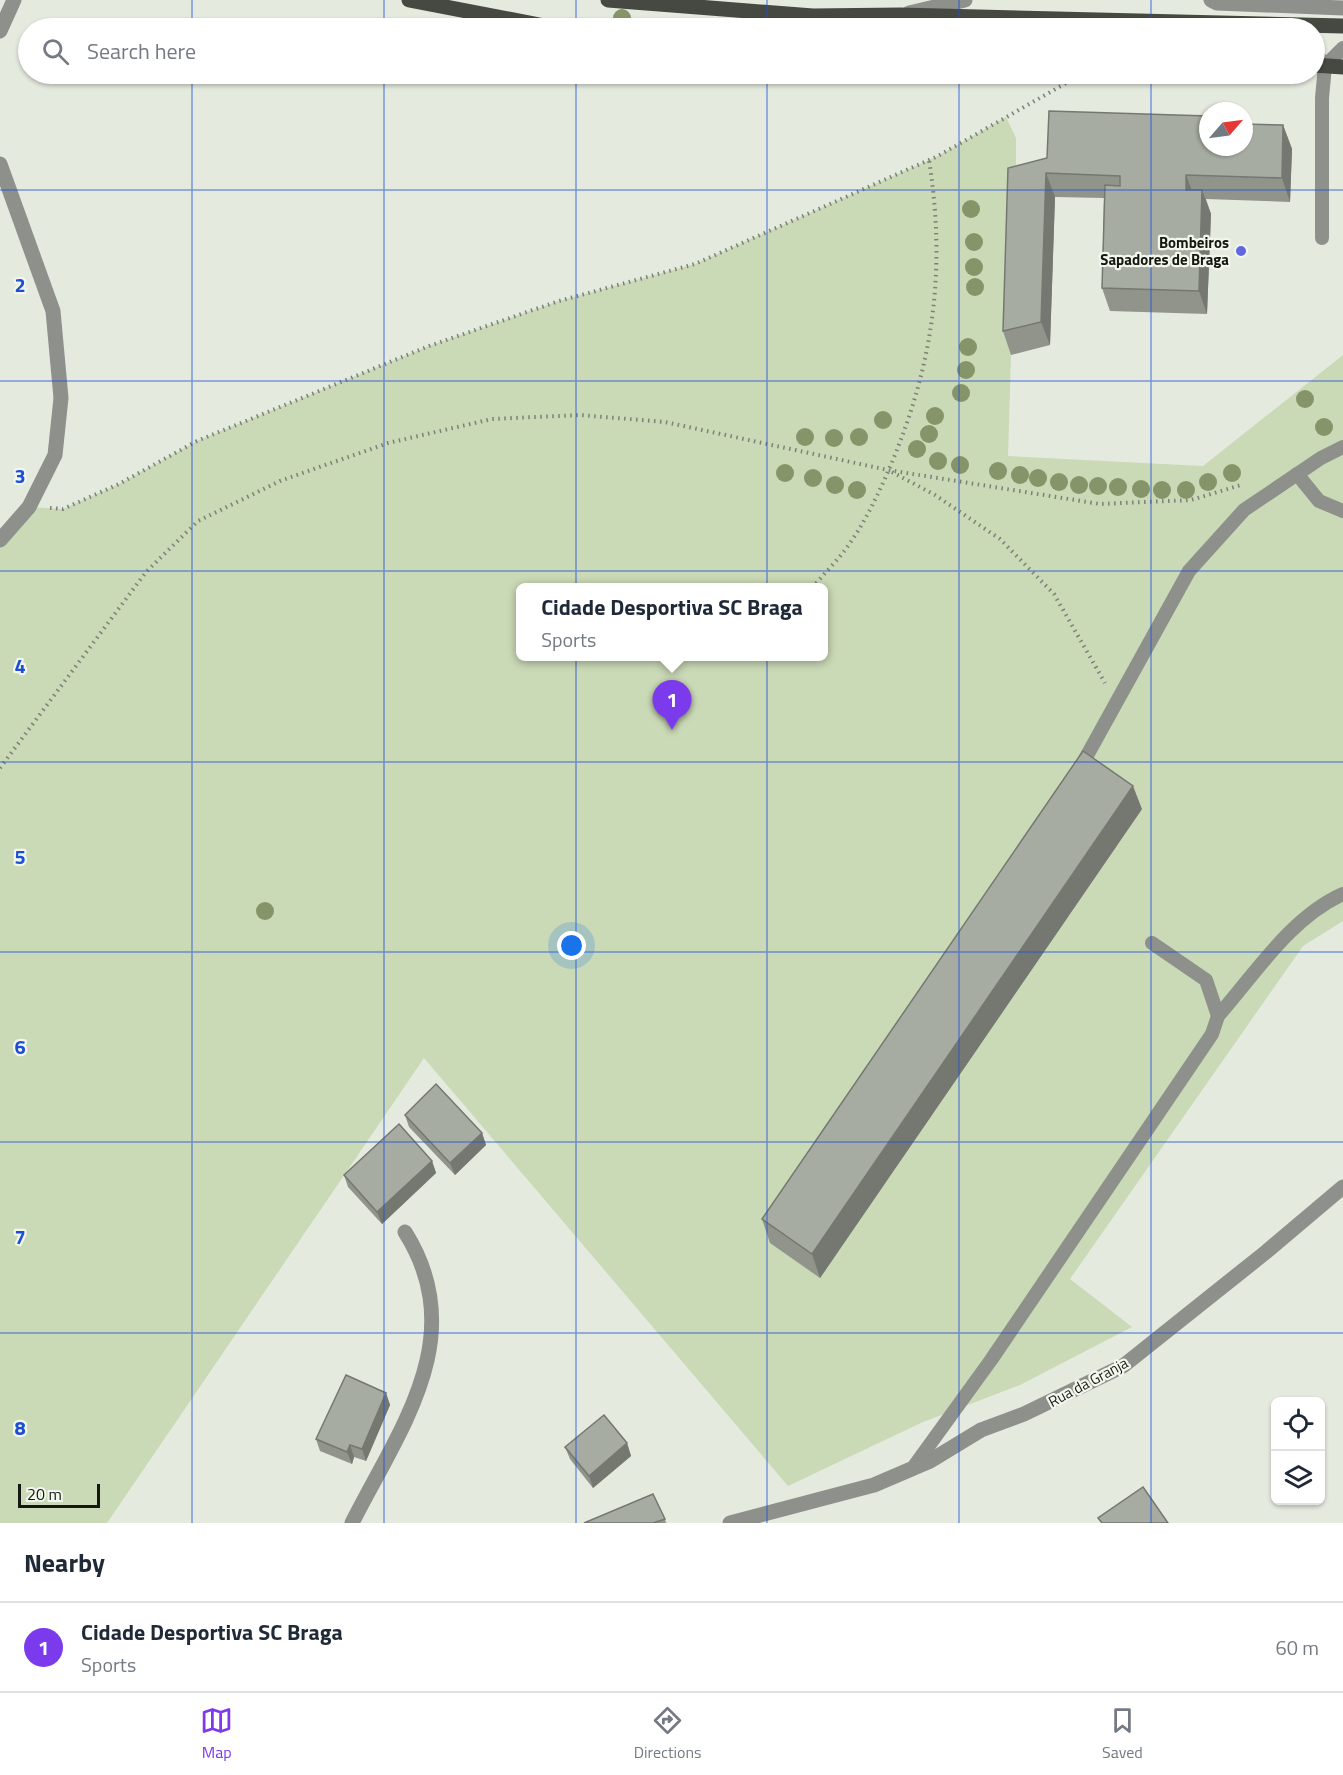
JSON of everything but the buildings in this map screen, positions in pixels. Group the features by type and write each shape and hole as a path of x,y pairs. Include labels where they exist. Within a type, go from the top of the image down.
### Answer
{"main road":[{"path":"409,0 503,18"},
{"path":"608,0 813,16 900,15 996,18"},
{"path":"1325,26 1343,26"},
{"path":"1325,65 1343,67"}],"street":[{"path":"0,31 14,0"},
{"path":"900,15 965,0"},
{"path":"1211,0 1216,3 1343,8"},
{"path":"0,164 53,311 57,334 61,398 55,455 29,507 0,540"},
{"name":"Rua da Granja","path":"730,1523 874,1485 912,1469 981,1430 1033,1410 1123,1366 1266,1252 1343,1186"},
{"path":"352,1523 420,1390 431,1347 432,1309 427,1276 418,1253 405,1232"}],"lane":[{"path":"1325,61 1343,48"},
{"path":"1321,84 1322,238"},
{"path":"1070,783 1189,571 1244,510 1343,447"},
{"path":"1298,474 1319,501 1343,511"},
{"path":"912,1469 1205,1048 1218,1016 1289,934 1330,900 1343,894"},
{"path":"1152,943 1206,980 1218,1016"}],"path":[{"path":"29,507 63,509 119,484 197,441 397,359 559,301 695,264 929,160 1064,84"},
{"path":"816,583 845,550 874,504 912,414 930,347 937,267 929,160"},
{"path":"0,768 146,572 198,521 280,481 388,443 492,419 580,415 665,422 888,470 1101,504 1191,500 1245,483"},
{"path":"888,470 935,495 1000,539 1054,594 1116,703"}],"green space":[{"path":"1006,117 1016,138 1008,456 1203,466 1343,355 1343,921 1303,946 1070,1279 1132,1327 1020,1385 923,1422 788,1486 424,1058 107,1523 0,1523 0,540 29,507 63,509 119,484 197,441 429,346 559,301 695,264 938,156"}],"place":[{"name":"Bombeiros Sapadores de Braga","path":"1241,251"},
{"name":"Cidade Desportiva SC Braga","path":"672,730"}]}
